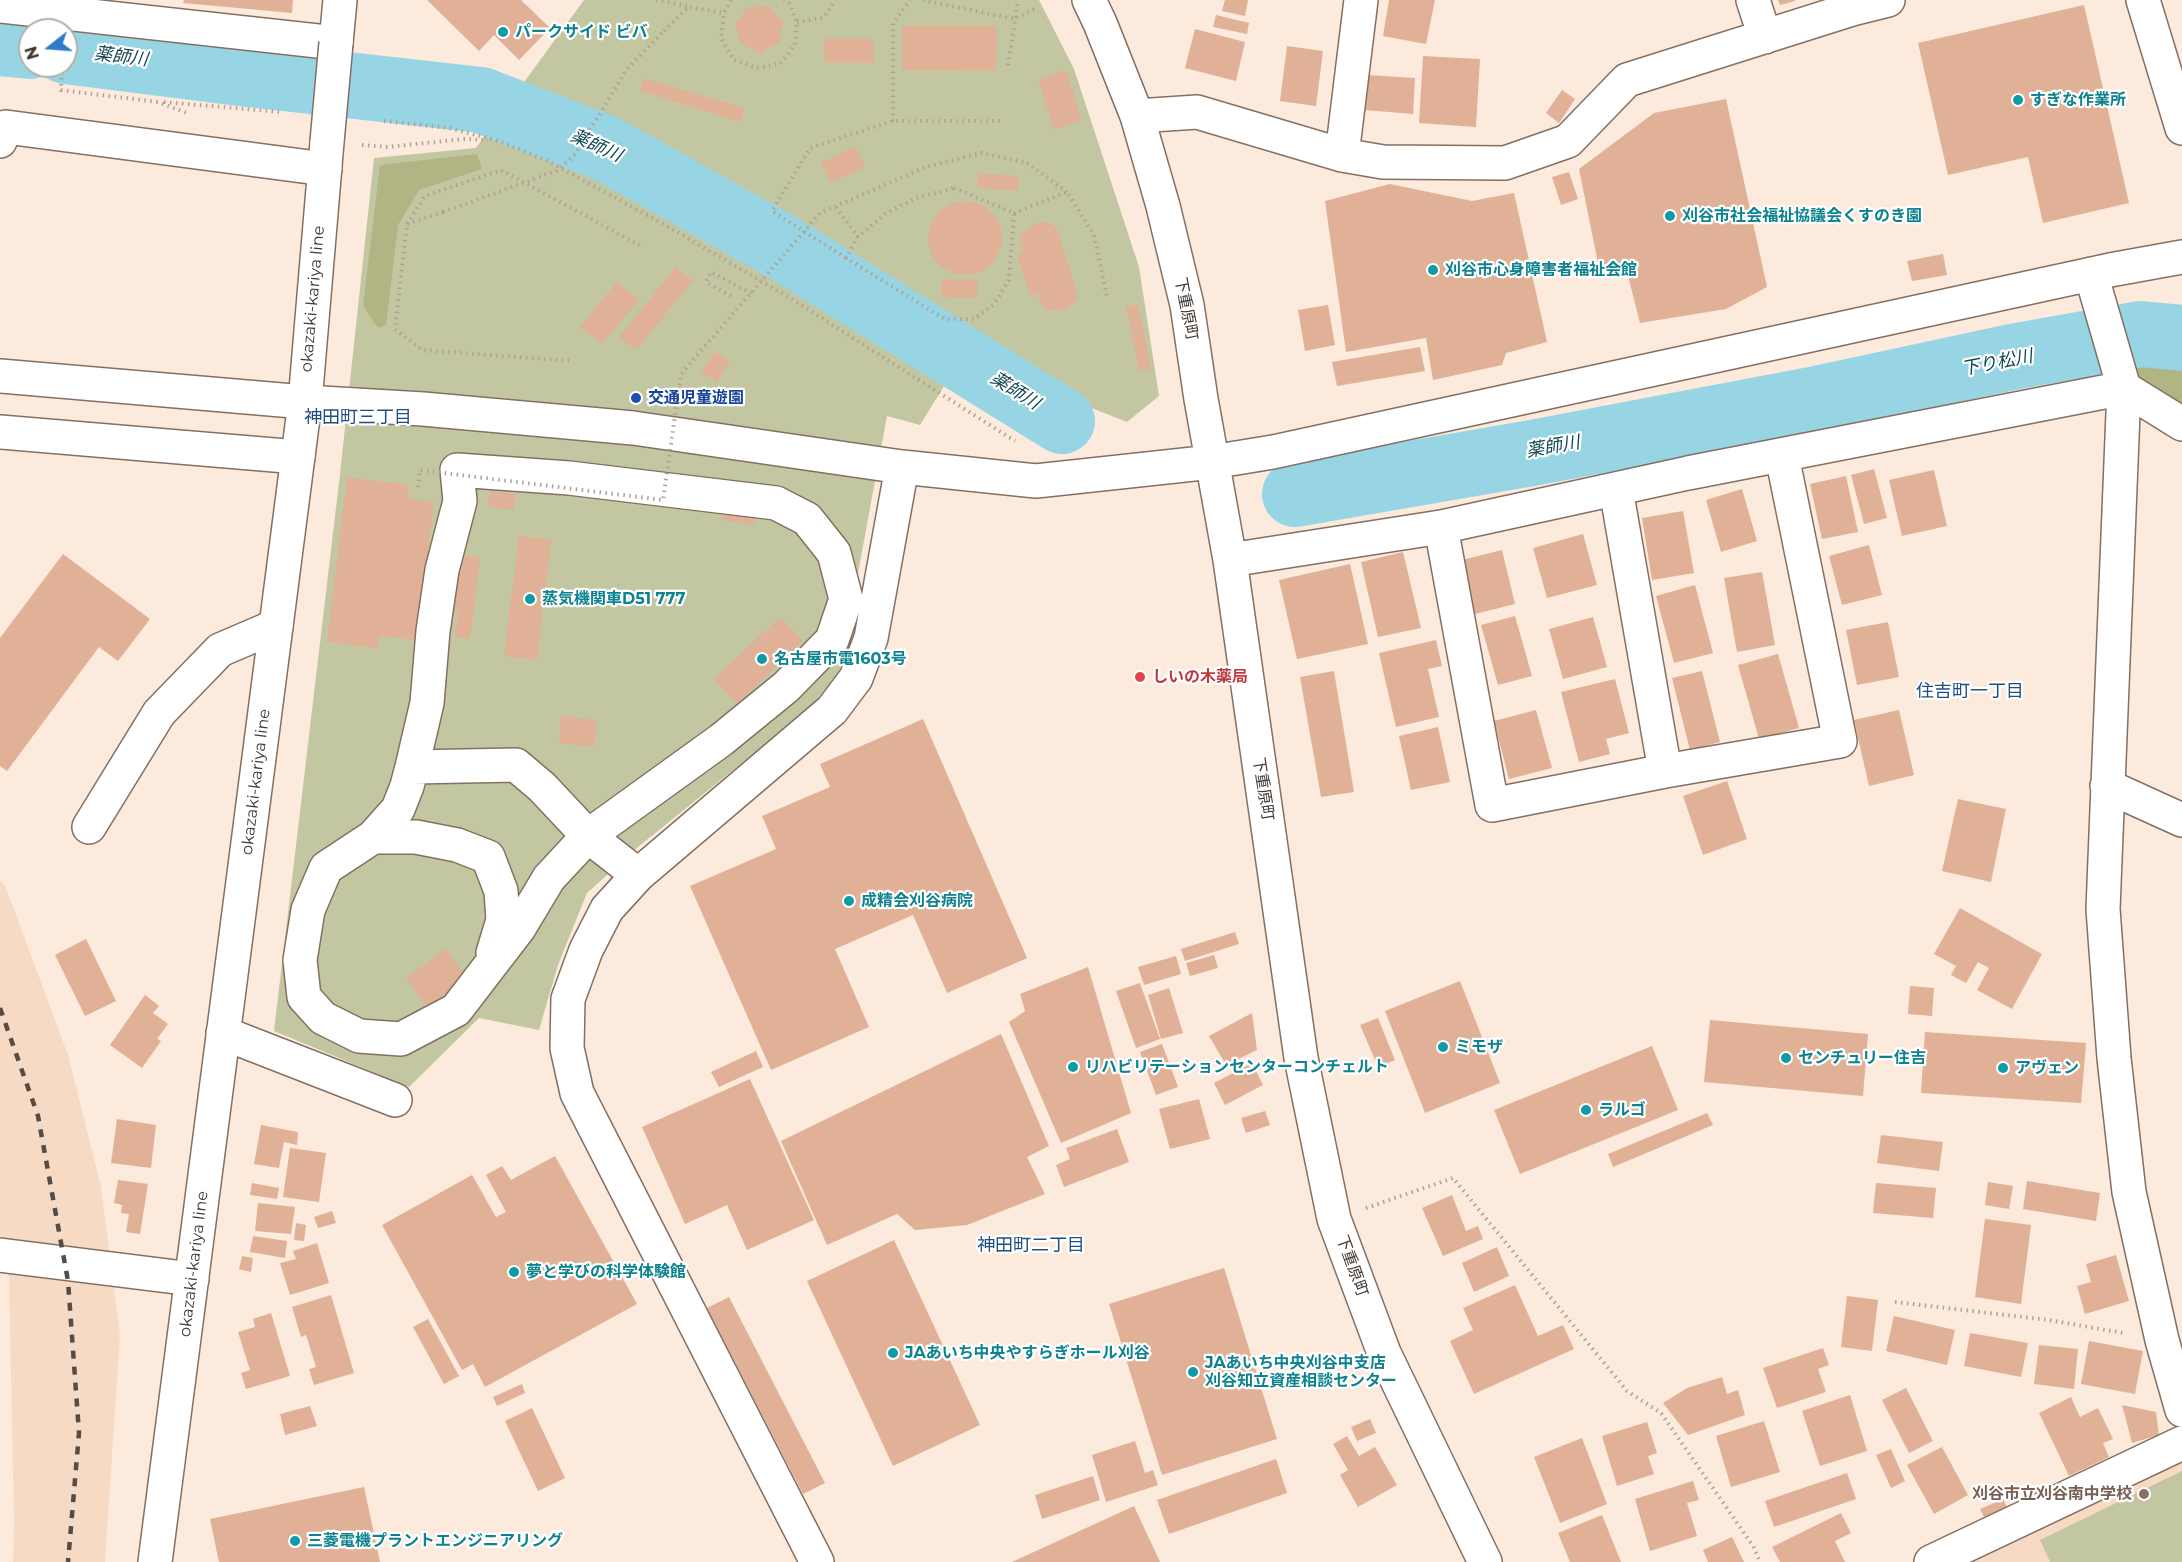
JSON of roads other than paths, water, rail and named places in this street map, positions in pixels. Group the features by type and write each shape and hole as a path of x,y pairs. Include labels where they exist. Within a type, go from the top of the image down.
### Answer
{"street":[{"name":"okazaki-kariya line","path":"155,1562 305,402 340,0"},
{"name":"下重原町","path":"1089,0 1137,116 1163,206 1187,305 1230,560 1301,1058 1334,1219 1384,1353 1485,1562"},
{"path":"1342,155 1361,0"},
{"path":"1753,0 1765,37"},
{"path":"1137,116 1197,112 1342,155 1383,162 1505,163 1568,141 1627,80 1765,37 1851,5 1888,0"},
{"path":"2143,0 2182,128"},
{"path":"0,6 336,43"},
{"path":"0,141 6,127 326,156"},
{"path":"0,376 633,428 902,467 1036,481 1212,462 1273,452 2091,274 2182,257"},
{"path":"2091,274 2124,388 2103,909 2114,1058 2129,1192 2172,1337 2182,1410"},
{"path":"1230,560 1441,527 1688,472 1782,456 2124,388 2182,424"},
{"path":"0,432 298,457"},
{"path":"1441,527 1492,806 1665,771 1840,741 1782,456"},
{"path":"817,1562 577,1093 567,1048 568,999 586,950 608,909 638,875 832,710 856,678 871,638 902,467"},
{"path":"457,470 569,478 776,503 807,519 834,553 846,599 832,640 786,687 721,740 588,836 549,878 519,928 456,1010 401,1039 359,1036 323,1018 304,997 300,960 309,909 326,868 373,837 398,808 407,786 427,703 433,631 442,570 460,501 457,470"},
{"path":"1616,489 1665,771"},
{"path":"89,827 159,713 220,650 276,626"},
{"path":"412,767 516,765 542,786 588,836 638,875"},
{"path":"2107,786 2182,820"},
{"path":"373,837 416,837 457,845 488,857 501,891 503,920 489,967"},
{"path":"223,1033 395,1100"},
{"path":"0,1255 192,1279"},
{"path":"1931,1562 2182,1443"}],"waterway":[{"name":"薬師川","path":"0,43 18,45"},
{"name":"薬師川","path":"78,53 481,100 605,148 775,243 1062,421"},
{"name":"薬師川","path":"1295,494 1532,453 1812,400 2012,357 2141,334 2182,338"}],"railway":[{"path":"0,1008 38,1116 68,1281 79,1433 68,1562"}],"place":[{"name":"パークサイド ビバ","path":"503,32"},
{"name":"すぎな作業所","path":"2018,100"},
{"name":"刈谷市社会福祉協議会くすのき園","path":"1670,216"},
{"name":"刈谷市心身障害者福祉会館","path":"1433,270"},
{"name":"交通児童遊園","path":"636,398"},
{"name":"蒸気機関車D51 777","path":"530,599"},
{"name":"名古屋市電1603号","path":"762,659"},
{"name":"しいの木薬局","path":"1140,677"},
{"name":"成精会刈谷病院","path":"849,901"},
{"name":"ミモザ","path":"1443,1047"},
{"name":"センチュリー住吉","path":"1786,1058"},
{"name":"リハビリテーションセンターコンチェルト","path":"1073,1067"},
{"name":"アヴェン","path":"2003,1068"},
{"name":"ラルゴ","path":"1586,1110"},
{"name":"夢と学びの科学体験館","path":"514,1272"},
{"name":"JAあいち中央やすらぎホール刈谷","path":"893,1353"},
{"name":"JAあいち中央刈谷中支店 刈谷知立資産相談センター","path":"1193,1372"},
{"name":"刈谷市立刈谷南中学校","path":"2144,1494"},
{"name":"三菱電機プラントエンジニアリング","path":"295,1541"}],"district":[{"name":"神田町三丁目","path":"358,418"},
{"name":"住吉町一丁目","path":"1970,692"},
{"name":"神田町二丁目","path":"1031,1246"}],"water label":[{"name":"下り松川","path":"1997,363"}]}
